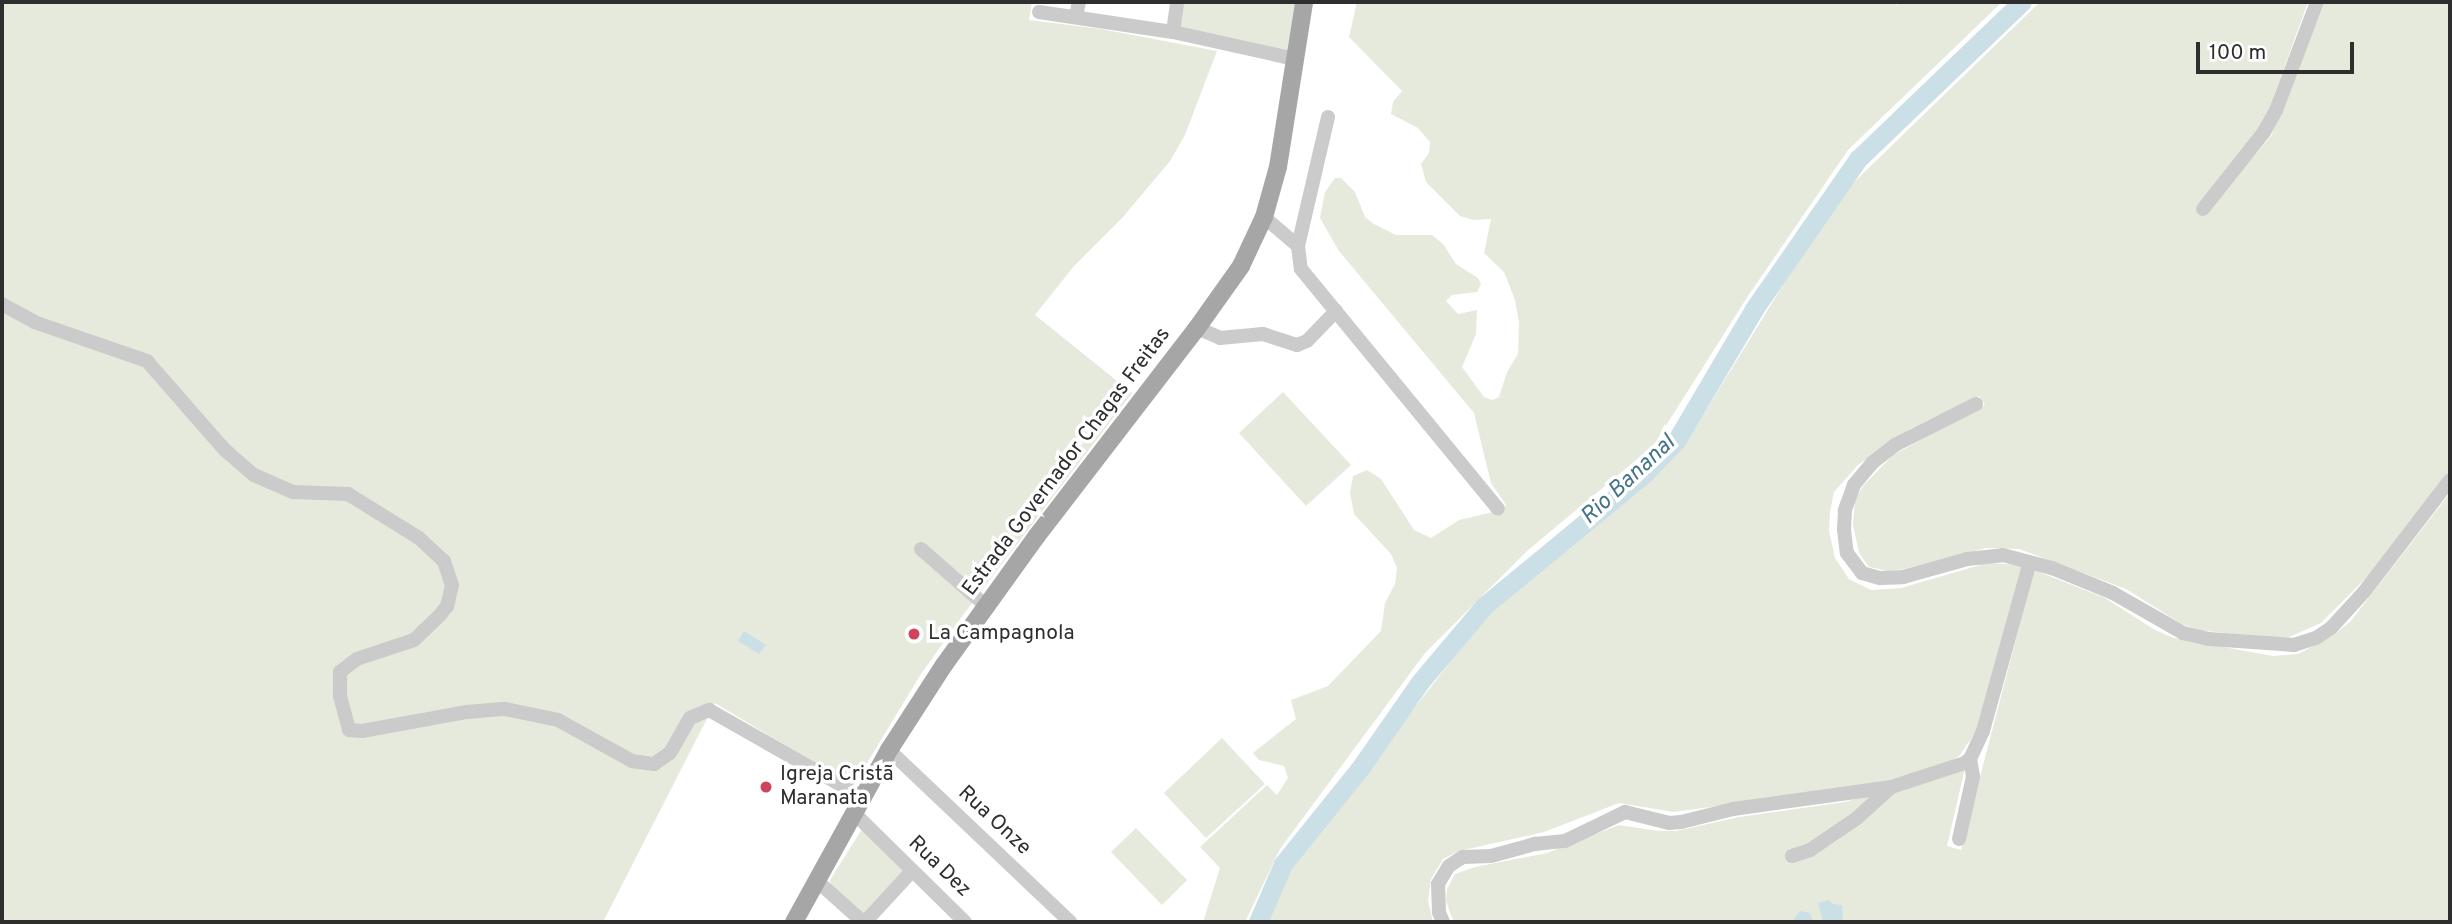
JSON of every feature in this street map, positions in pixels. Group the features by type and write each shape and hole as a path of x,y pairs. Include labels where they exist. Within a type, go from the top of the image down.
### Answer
{"main road":[{"name":"Estrada Governador Chagas Freitas","path":"794,922 889,750 985,605 1197,328 1241,265 1264,217 1278,167 1304,2"}],"street":[{"path":"1173,32 1177,2"},
{"path":"2203,209 2264,132 2276,110 2317,2"},
{"path":"1039,12 1077,9 1295,59"},
{"path":"1328,117 1298,246 1298,261 1307,279 1498,509"},
{"path":"1264,217 1298,246"},
{"name":"Rua Dez","path":"2,304 34,322 147,361 225,450 254,475 293,492 348,494 419,538 444,561 452,585 447,606 440,615 414,640 357,659 340,672 340,696 349,730 362,731 467,712 505,709 558,720 632,761 654,764 670,753 690,718 709,710 858,804 912,871 965,922"},
{"path":"1197,328 1220,338 1269,334 1297,345 1307,341 1336,311"},
{"path":"1976,404 1910,436 1882,454 1864,472 1848,497 1845,510 1847,554 1862,573 1880,578 1903,577 1991,555 2030,562 2113,593 2183,634 2209,639 2294,645 2316,638 2331,628 2364,592 2450,480"},
{"path":"921,549 985,605"},
{"path":"1959,839 1973,777 1970,759 1983,731 2030,562"},
{"name":"Rua Onze","path":"889,750 1070,922"},
{"path":"1443,922 1438,884 1449,866 1463,857 1491,856 1535,844 1565,841 1625,812 1669,823 1681,822 1733,809 1891,787 1954,768 1970,759"},
{"path":"1792,856 1810,850 1857,818 1891,787"},
{"path":"816,880 864,922 912,871"}],"shaded area":[{"path":"2,2 1032,2 1029,20 1101,29 1217,51 1185,135 1170,161 1123,217 1074,266 1035,315 1132,393 960,619 921,674 853,786 715,703 603,922 2,922"},
{"path":"1184,2 1295,2 1287,53 1180,29"},
{"path":"1357,2 1893,2 1897,5 1900,2 2002,2 1848,150 1748,296 1653,446 1527,551 1425,653 1280,849 1245,922 1203,922 1220,868 1200,847 1267,785 1277,795 1288,778 1284,766 1259,760 1253,753 1296,719 1291,700 1328,686 1381,631 1385,603 1395,584 1397,568 1391,554 1354,514 1350,493 1353,476 1367,470 1381,479 1414,530 1431,538 1459,520 1497,511 1506,505 1491,483 1474,413 1339,251 1320,218 1325,192 1335,178 1341,178 1355,192 1365,217 1374,224 1396,235 1432,235 1443,244 1456,264 1478,278 1481,284 1477,292 1452,295 1446,301 1458,314 1477,310 1476,334 1462,367 1484,397 1492,400 1499,397 1507,372 1518,354 1519,323 1515,300 1504,272 1484,253 1491,219 1473,220 1460,216 1426,182 1421,164 1429,153 1430,142 1418,128 1391,114 1393,102 1402,91 1349,37"},
{"path":"2040,2 2308,2 2266,117 2245,149 2196,210 2203,215 2271,136 2325,2 2450,2 2450,470 2367,577 2321,623 2289,637 2273,638 2197,630 2180,623 2126,589 2019,549 1986,548 1892,572 1869,567 1859,553 1853,525 1855,499 1864,485 1893,455 1985,405 1979,396 1910,429 1858,465 1834,492 1830,512 1829,531 1835,558 1849,579 1871,590 1901,588 1987,563 2024,565 1976,732 1959,756 1948,763 1871,785 1674,812 1619,803 1544,832 1459,851 1443,859 1431,879 1428,900 1433,922 1267,922 1284,877 1305,843 1346,796 1486,616 1662,469 1694,430 1804,251 1850,186"},
{"path":"1283,392 1351,465 1306,506 1239,433"},
{"path":"2450,493 2450,922 1454,922 1451,915 1446,901 1447,889 1455,874 1475,867 1547,853 1619,825 1676,831 1739,817 1845,802 1965,768 1947,846 1961,850 2034,570 2105,598 2155,630 2174,638 2273,656 2298,654 2332,636 2350,622"},
{"path":"744,631 766,645 759,654 738,641"},
{"path":"1222,738 1265,784 1206,838 1164,793"},
{"path":"1136,828 1187,880 1162,905 1111,852"},
{"path":"862,829 907,873 865,918 831,885 830,880"},
{"path":"1828,900 1842,905 1843,922 1823,922 1818,903"},
{"path":"1800,911 1810,913 1813,922 1792,922"}],"waterway":[{"name":"Rio Bananal","path":"1258,922 1283,864 1361,767 1420,682 1484,606 1643,475 1676,441 1754,309 1858,159 2022,2"}],"place":[{"name":"La Campagnola","path":"914,634"},
{"name":"Igreja Cristã Maranata","path":"766,787"}]}
